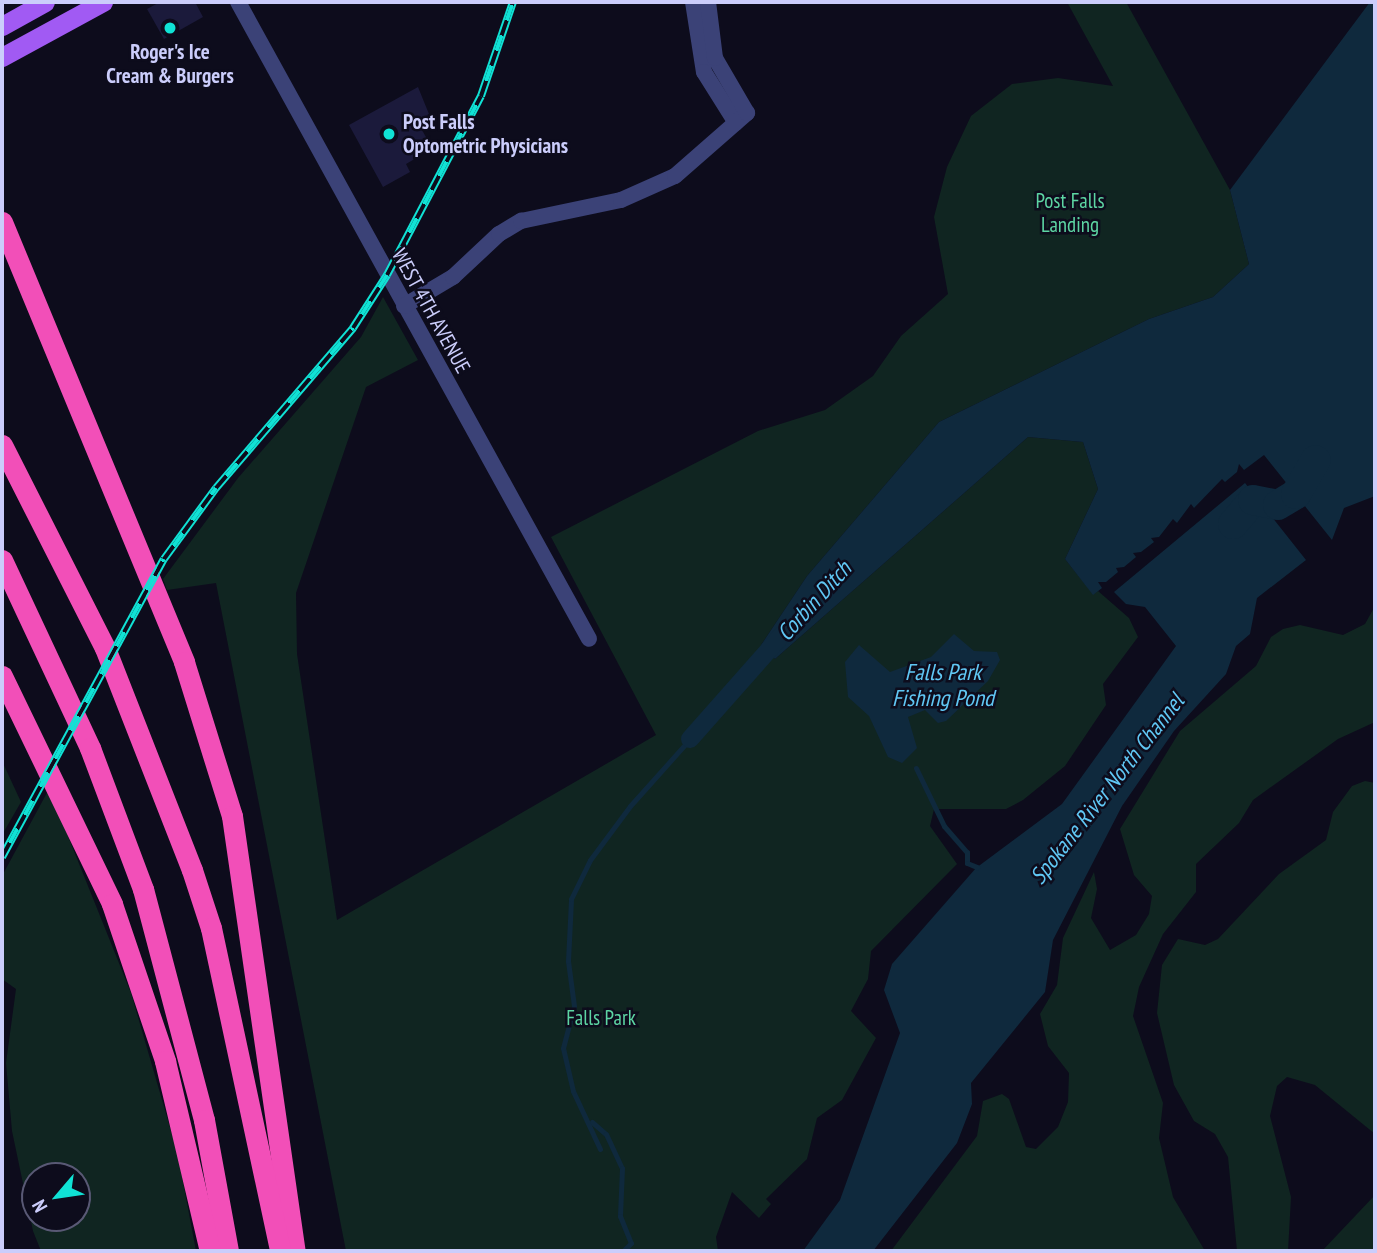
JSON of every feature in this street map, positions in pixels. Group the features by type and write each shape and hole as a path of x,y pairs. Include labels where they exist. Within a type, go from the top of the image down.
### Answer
{"highway":[{"path":"2,222 184,663 232,816 243,876 295,1251"},
{"path":"2,445 70,575 146,745 211,928 280,1251"},
{"path":"2,560 38,632 112,805 166,965 204,1120 228,1251"},
{"path":"5,682 112,904 165,1061 210,1251"}],"main road":[{"path":"2,26 46,2"},
{"path":"2,57 103,2"}],"street":[{"name":"WEST 4TH AVENUE","path":"238,2 590,639"},
{"path":"693,2 704,72 742,118"},
{"path":"708,2 715,58 742,118"},
{"path":"404,306 453,277 510,226 652,188 699,159 742,118"}],"green space":[{"name":"Falls Park","path":"1067,2 1126,2 1230,190 1249,264 1213,297 1149,319 939,422 807,576 761,645 775,659 1028,437 1083,442 1098,489 1065,559 1093,594 1098,591 1129,618 1138,637 1103,684 1106,705 1065,766 1023,800 1006,809 934,809 930,826 957,864 871,951 868,979 851,1011 876,1038 842,1100 817,1118 807,1159 766,1199 771,1204 759,1218 732,1192 716,1237 718,1251 346,1251 216,583 167,590 163,579 238,478 361,337 383,297 418,360 366,387 296,593 297,654 337,920 656,735 551,537 758,431 825,410 873,376 901,336 948,294 934,217 947,167 971,116 1012,84 1058,78 1113,86"},
{"path":"1375,606 1375,722 1338,739 1253,800 1239,823 1196,864 1196,892 1163,934 1139,987 1133,1016 1163,1103 1159,1138 1173,1197 1205,1251 891,1251 977,1136 983,1101 1002,1094 1009,1099 1026,1147 1036,1149 1058,1127 1068,1102 1069,1073 1048,1046 1040,1014 1057,985 1063,938 1094,872 1097,889 1091,918 1110,950 1136,935 1149,914 1152,896 1134,875 1120,829 1180,731 1256,666 1271,637 1283,629 1300,625 1343,635 1365,624"},
{"path":"2,761 21,802 2,835"},
{"path":"1365,781 1375,783 1375,1134 1315,1085 1287,1077 1277,1086 1270,1116 1291,1197 1288,1251 1237,1251 1228,1157 1215,1134 1194,1121 1174,1085 1157,1013 1162,965 1178,939 1205,945 1218,939 1279,874 1326,840 1333,812 1352,786"},
{"path":"49,789 131,993 178,1155 196,1251 41,1251 33,1232 91,1232 91,1162 21,1162 21,1174 12,1131 6,1063 16,989 2,979 2,876"},
{"path":"1375,1195 1375,1251 1322,1251"}],"water":[{"path":"1370,2 1375,2 1375,496 1344,508 1332,540 1264,455 1244,470 1239,464 1237,472 1225,482 1222,479 1194,508 1191,504 1177,523 1173,519 1159,537 1151,538 1154,542 1141,552 1133,553 1136,557 1124,567 1116,568 1118,572 1106,582 1098,582 1102,588 1093,595 1065,559 1098,489 1083,442 1028,437 775,659 761,645 807,576 939,422 1149,319 1213,297 1249,264 1230,190"},
{"path":"1245,483 1306,560 1257,598 1250,634 1236,646 1226,674 1174,731 1122,806 1053,940 1045,992 971,1083 972,1104 957,1143 873,1251 803,1251 840,1200 900,1033 884,990 892,964 976,868 1062,804 1176,646 1145,607 1126,604 1114,592"},
{"name":"Falls Park Fishing Pond","path":"954,634 974,651 997,652 1000,660 988,681 946,721 938,723 925,710 908,717 917,748 902,763 888,757 869,716 848,697 845,662 859,645 890,672 931,657"}],"building":[{"name":"Roger's Ice Cream & Burgers","path":"160,2 195,2 203,17 164,39 147,9"},
{"name":"Post Falls Optometric Physicians","path":"418,87 433,124 422,130 427,139 417,144 418,157 406,164 410,172 383,187 349,125"}],"waterway":[{"name":"Spokane River North Channel","path":"1233,524 1253,500 1278,505 1296,494 1316,460"},
{"name":"Corbin Ditch","path":"690,739 782,635"},
{"name":"Corbin Ditch","path":"600,1149 573,1091 563,1048 574,1006 568,961 571,899 590,860 630,806 690,739"},
{"path":"916,768 944,826 967,852 967,863 977,867"},
{"path":"592,1122 606,1134 622,1168 620,1216 631,1243 623,1251"}],"railway":[{"path":"2,857 164,559 216,488 353,328 387,275 481,96 513,2"}],"place":[{"name":"Roger's Ice Cream & Burgers","path":"170,28"},
{"name":"Post Falls Optometric Physicians","path":"389,134"}],"park label":[{"name":"Post Falls Landing","path":"1070,213"}]}
